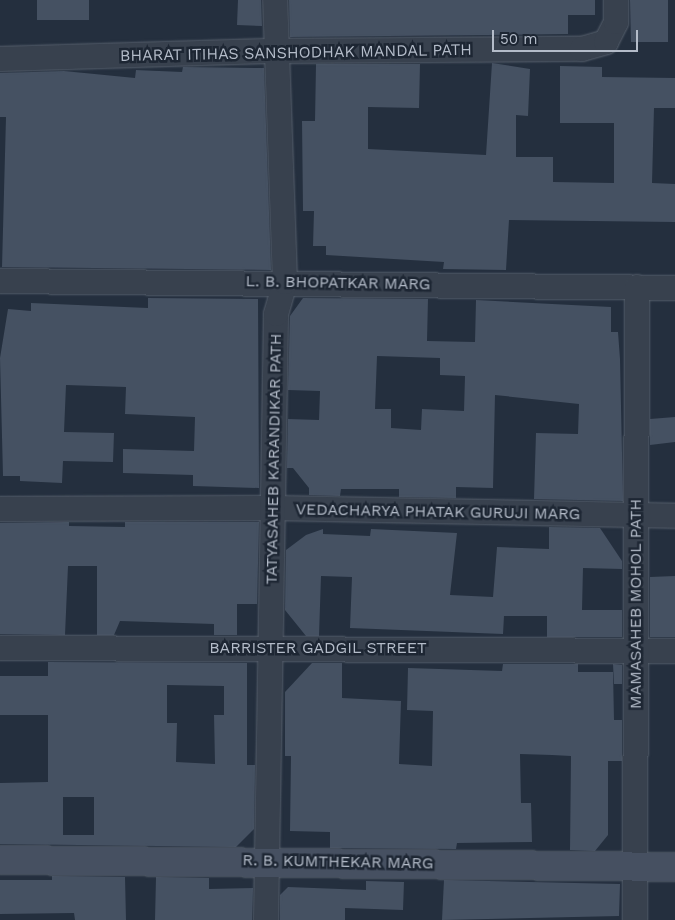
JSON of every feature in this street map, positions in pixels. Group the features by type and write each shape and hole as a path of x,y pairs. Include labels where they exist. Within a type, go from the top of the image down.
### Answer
{"street":[{"name":"TATYASAHEB KARANDIKAR PATH","path":"266,920 271,861 276,314 285,282 275,0"},
{"name":"BHARAT ITIHAS SANSHODHAK MANDAL PATH","path":"0,59 276,51 582,50 606,42 616,22 616,0"},
{"name":"L. B. BHOPATKAR MARG","path":"0,281 285,282 675,288"},
{"name":"MAMASAHEB MOHOL PATH","path":"635,920 637,287"},
{"name":"VEDACHARYA PHATAK GURUJI MARG","path":"0,509 273,508 675,516"},
{"name":"BARRISTER GADGIL STREET","path":"0,648 272,646 675,651"},
{"name":"R. B. KUMTHEKAR MARG","path":"0,860 271,861 675,867"}],"building":[{"path":"37,0 89,0 89,20 37,20"},
{"path":"238,0 261,0 262,26 237,25"},
{"path":"289,0 595,0 595,15 568,15 568,34 290,37"},
{"path":"630,0 668,0 668,42 631,42"},
{"path":"492,63 530,69 528,116 516,115 516,157 553,157 553,182 614,183 614,123 560,123 560,66 602,67 602,77 675,78 675,108 654,108 652,183 675,184 675,222 509,220 506,270 443,269 444,262 326,255 326,246 313,246 314,211 303,211 302,121 315,121 316,64 420,64 419,108 368,107 368,149 486,155"},
{"path":"183,67 264,68 271,270 2,267 6,117 0,117 0,73 64,71 135,78 136,70 182,72"},
{"path":"148,298 258,299 259,488 193,486 193,475 123,473 123,449 194,451 195,417 125,414 126,387 66,385 64,432 114,433 113,462 63,461 62,483 20,481 20,476 3,476 0,358 8,309 31,311 31,303 148,308"},
{"path":"303,298 428,299 427,341 475,342 476,300 611,307 611,332 618,332 620,359 623,501 534,499 536,433 578,434 579,404 495,395 493,488 456,487 456,498 399,497 399,489 341,489 340,496 309,495 309,488 293,468 287,468 288,419 319,420 320,391 288,390 290,316","holes":["377,356 440,358 440,375 465,376 464,411 422,409 421,430 391,428 391,409 375,409"]},
{"path":"675,417 675,442 650,445 650,419"},
{"path":"69,522 69,526 125,527 125,522 259,522 257,604 237,604 237,635 214,635 214,624 120,621 114,635 97,635 97,566 68,566 65,635 0,634 0,523"},
{"path":"549,527 600,528 622,561 622,569 583,568 582,610 622,610 622,637 547,637 547,616 504,616 503,634 350,628 352,577 321,576 319,636 306,636 285,610 286,550 306,535 323,529 323,534 370,536 371,529 457,533 450,595 493,597 497,547 549,549"},
{"path":"675,576 675,637 650,637 650,577"},
{"path":"48,662 247,663 247,765 255,765 254,829 236,847 0,844 0,783 48,782 48,715 0,715 0,676 48,676","holes":["167,685 224,686 224,715 214,715 215,764 176,762 177,723 167,723","63,797 94,797 94,835 63,835"]},
{"path":"312,663 342,663 342,698 401,701 399,764 432,766 433,711 407,710 408,668 502,671 503,664 578,664 578,672 613,672 614,720 622,720 622,761 608,761 608,835 595,851 570,850 571,756 520,754 521,803 531,803 532,842 457,843 456,849 330,848 330,832 290,831 291,756 285,756 285,692"},
{"path":"613,664 622,665 622,684 614,684"},
{"path":"52,876 125,877 126,920 75,920 74,913 0,914 0,880 52,880"},
{"path":"156,877 209,878 209,889 253,888 252,920 155,920"},
{"path":"444,880 620,884 619,916 442,920"},
{"path":"366,881 404,882 403,910 345,908 345,920 280,920 280,895 288,887 366,890"}]}
